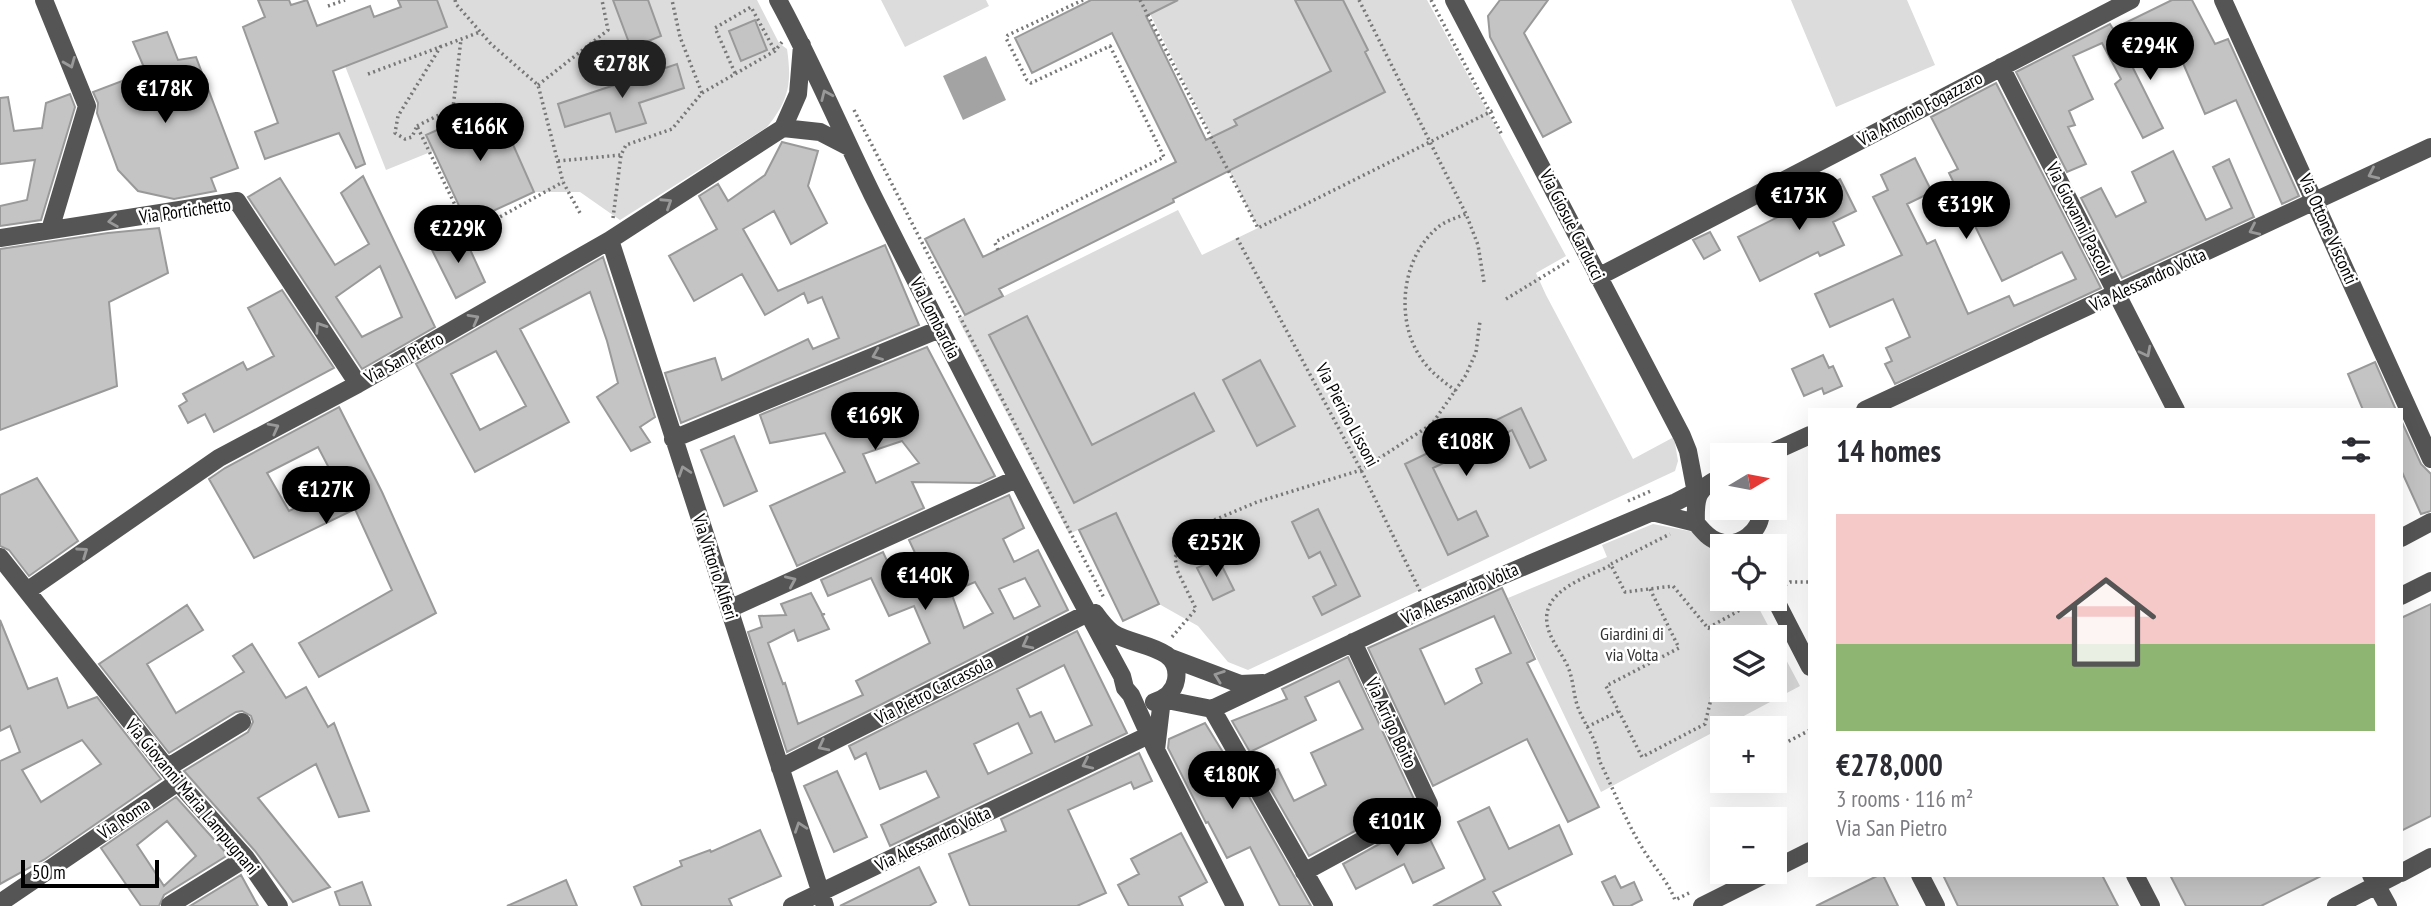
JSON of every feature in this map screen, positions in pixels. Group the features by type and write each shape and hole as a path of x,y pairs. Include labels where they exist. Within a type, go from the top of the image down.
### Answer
{"street":[{"path":"44,0 87,106 50,230"},
{"name":"Via Lombardia","path":"778,0 800,39 849,147 940,329 1016,479 1122,676 1125,688 1131,695 1152,743 1235,906"},
{"name":"Via Giosuè Carducci","path":"1454,0 1688,451 1710,483"},
{"name":"Via Antonio Fogazzaro","path":"1598,277 2132,0"},
{"name":"Via Ottone Visconti","path":"2223,0 2431,459"},
{"path":"800,39 799,94 783,128 820,132 849,147"},
{"name":"Via Giovanni Pascoli","path":"2001,67 2175,408"},
{"name":"Via San Pietro","path":"27,591 219,457 358,384 610,240 783,128"},
{"name":"Via Alessandro Volta","path":"1869,408 2431,147"},
{"name":"Via Portichetto","path":"0,238 237,201 358,384"},
{"name":"Via Vittorio Alfieri","path":"610,240 824,899"},
{"path":"673,439 940,329"},
{"path":"1787,446 1808,436"},
{"path":"729,609 1016,479"},
{"name":"Via Alessandro Volta","path":"1212,709 1427,607 1652,512 1710,484"},
{"name":"Via Giosuè Carducci","path":"1696,523 1710,487"},
{"path":"1652,512 1696,523 1710,537"},
{"path":"2403,537 2431,522"},
{"name":"Via Giovanni Maria Lampugnani","path":"1,562 178,782 246,858 279,906"},
{"path":"2403,595 2431,581"},
{"name":"Via Lombardia","path":"1075,589 1114,633 1146,648 1161,650 1171,658"},
{"path":"1786,611 1808,662"},
{"name":"Via Pietro Carcassola","path":"780,768 1088,613"},
{"name":"Via Arrigo Boito","path":"1304,872 1429,804 1353,642"},
{"path":"1122,676 1125,661 1132,653 1146,648"},
{"path":"1152,743 1161,699 1173,689 1176,680 1171,658"},
{"name":"Via Alessandro Volta","path":"1171,658 1240,684 1270,683"},
{"path":"1131,695 1146,702 1161,699 1212,709 1324,906"},
{"path":"166,766 242,722"},
{"name":"Via Alessandro Volta","path":"792,906 824,899 1152,743"},
{"name":"Via Roma","path":"0,903 178,782"},
{"path":"1787,862 1808,852"},
{"path":"2403,872 2431,857"},
{"path":"170,905 246,858"},
{"path":"1921,877 1936,906"},
{"path":"2136,877 2151,906"},
{"path":"2336,906 2374,880 2388,906"},
{"path":"1700,897 1736,884"}],"path":[{"path":"328,6 345,0"},
{"path":"455,0 480,32 538,85 564,181 580,213"},
{"path":"538,85 608,30 602,0"},
{"path":"671,0 680,37 702,93"},
{"path":"999,250 995,243 997,241 1164,157 1110,46 1031,83 1027,79 1006,38 1008,35 1083,0"},
{"path":"1140,0 1258,228 1507,102"},
{"path":"1359,0 1466,214 1478,245 1484,282"},
{"path":"735,73 715,28 751,7 775,51"},
{"path":"368,74 480,32"},
{"path":"441,46 398,116 395,133 405,139 412,137 417,126 453,108 461,39"},
{"path":"610,240 621,155 626,145 671,129 702,93 775,51 779,44 800,39"},
{"path":"849,101 1109,607"},
{"path":"417,126 469,234 564,181"},
{"path":"558,161 621,155"},
{"path":"1457,391 1437,377 1421,358 1410,337 1404,299 1409,274 1425,241 1437,228 1466,214"},
{"name":"Via Pierino Lissoni","path":"1237,238 1361,470 1427,607"},
{"path":"1506,299 1585,252"},
{"path":"1163,635 1170,640 1196,609 1177,570 1175,557 1192,534 1221,516 1245,506 1361,470 1432,424 1466,375 1476,352 1480,321"},
{"path":"1678,906 1670,885 1642,847 1624,816 1599,760 1599,750 1578,708 1569,670 1547,623 1548,611 1552,600 1562,590 1611,565 1625,592 1673,586 1708,628 1738,611"},
{"path":"1787,584 1790,582 1808,582"},
{"path":"1650,589 1679,648 1606,686 1642,757 1705,724 1710,702"},
{"path":"1587,727 1619,710"},
{"path":"1787,742 1808,731"},
{"path":"1675,900 1700,897"}],"green space":[{"path":"437,0 757,0 779,43 787,49 787,91 780,108 767,127 620,220 580,192 534,192 495,104 426,135 433,151 386,170 345,66 447,27"},
{"path":"881,0 986,0 989,6 905,47"},
{"path":"1143,0 1427,0 1566,256 1536,273 1546,295 1633,459 1674,437 1678,461 1675,471 1248,670 1228,662 1198,626 1159,604 1116,513 1069,534 958,319 1178,210 1202,255 1258,228"},
{"path":"1791,0 1907,0 1935,65 1836,107"},
{"name":"Giardini di via Volta","path":"1653,524 1694,532 1710,543 1710,611 1760,611 1768,625 1710,625 1710,702 1770,702 1744,716 1710,716 1710,734 1601,792 1508,598 1607,557 1602,545"},
{"name":"Giardini di via Volta","path":"1787,661 1800,686 1787,693"}],"shaded area":[{"path":"986,56 1006,100 963,120 943,76"}],"building":[{"path":"258,0 289,0 291,5 307,0 317,26 370,6 374,17 401,7 398,0 437,0 447,27 333,71 365,164 356,168 339,133 265,159 255,132 278,123 243,27 265,17"},
{"path":"613,0 648,0 661,36 631,48"},
{"path":"1091,0 1178,0 1146,16 1206,140 1237,125 1234,120 1331,71 1295,0 1343,0 1385,92 999,289 1003,296 965,315 925,239 964,219 983,257 1176,162 1112,33 1032,73 1015,38"},
{"path":"1500,0 1548,0 1524,33 1571,122 1543,137 1490,37 1488,16"},
{"path":"2172,0 2192,0 2215,44 2228,39 2299,196 2282,204 2236,100 2205,114 2173,40 2130,62 2163,128 2143,138 2115,84 2121,79 2102,43 2073,56 2093,99 2069,111 2075,125 2068,127 2086,164 2067,172 2016,72 2110,24 2113,29"},
{"path":"755,20 767,50 741,61 729,31"},
{"path":"167,32 178,60 196,57 238,168 211,178 216,191 174,199 138,191 118,170 97,113 98,103 93,92 146,72 133,42"},
{"path":"677,64 684,88 639,103 646,123 616,132 610,113 565,127 558,104"},
{"path":"1996,83 2101,288 1895,384 1885,364 1892,361 1886,348 1910,337 1893,299 1830,327 1815,294 1902,255 1873,197 1888,190 1881,175 1915,158 1932,192 1907,204 1927,244 1935,240 1968,314 2009,296 2014,306 2076,279 2062,252 2002,281 1949,173 1958,169 1931,117"},
{"path":"70,94 75,107 41,220 0,226 0,206 27,200 35,160 0,164 0,98 8,97 14,131 42,128 46,103"},
{"path":"495,104 534,192 467,223 426,135"},
{"path":"782,142 818,151 808,186 827,223 791,244 774,211 743,229 778,291 885,245 919,325 681,423 665,373 715,358 722,380 808,339 813,349 839,338 822,297 808,303 804,293 765,315 742,274 694,301 669,256 717,229 699,196 718,184 728,201 765,175"},
{"path":"2173,151 2206,220 2232,208 2213,167 2229,159 2254,217 2122,278 2081,198 2101,188 2116,217 2146,202 2132,172"},
{"path":"363,176 435,327 362,369 248,197 280,178 335,265 369,244 341,193","holes":["380,266 402,317 362,337 336,297"]},
{"path":"1840,179 1856,211 1833,222 1844,245 1820,256 1818,252 1760,281 1738,237 1796,208 1793,203"},
{"path":"159,228 168,273 109,302 117,386 0,430 0,249"},
{"path":"462,232 485,282 456,298 431,248"},
{"path":"1710,232 1720,250 1704,259 1693,240"},
{"path":"603,257 655,417 640,427 650,442 631,451 597,397 618,383 590,292 520,329 569,422 475,472 416,364","holes":["496,351 526,406 480,430 451,374"]},
{"path":"282,290 334,368 214,432 205,414 188,423 179,406 187,401 183,394 243,362 247,370 274,356 248,308"},
{"path":"1027,316 1092,445 1194,393 1214,431 1074,503 989,335"},
{"path":"927,347 995,476 980,483 912,482 924,508 797,566 770,506 845,472 825,433 770,443 760,415","holes":["902,441 919,463 876,483 863,454"]},
{"path":"1823,355 1829,368 1833,366 1842,386 1824,394 1822,388 1804,396 1792,369"},
{"path":"1260,360 1295,426 1257,446 1223,380"},
{"path":"2375,362 2395,408 2362,408 2348,374"},
{"path":"339,407 382,492 436,613 319,677 299,643 392,590 355,509 254,558 209,479","holes":["318,447 339,487 289,511 267,473"]},
{"path":"1521,408 1546,460 1530,468 1512,430 1433,468 1458,520 1476,511 1488,536 1448,555 1405,464"},
{"path":"2403,424 2421,464 2431,474 2431,511 2421,514 2403,474"},
{"path":"734,436 757,491 724,506 701,450"},
{"path":"37,478 78,541 29,576 9,550 0,546 0,495"},
{"path":"1009,495 1024,528 1003,539 1014,562 1038,550 1068,610 787,752 748,632 762,627 759,616 786,615 781,604 811,593 822,614 825,614 822,615 829,629 798,641 794,630 768,643 798,724 863,695 856,681 930,643 914,606 889,616 871,578 828,596 821,580 883,552 902,593 929,583 909,540","holes":["1025,578 1040,606 1014,619 999,589","975,582 993,613 964,628 951,592"]},
{"path":"1318,509 1360,596 1322,615 1313,597 1336,585 1320,552 1309,558 1292,522"},
{"path":"1116,513 1159,604 1123,621 1079,530"},
{"path":"1218,558 1234,590 1213,600 1197,568"},
{"path":"1502,588 1535,659 1527,663 1599,807 1568,822 1527,739 1433,786 1368,648","holes":["1494,616 1511,653 1476,669 1482,683 1445,704 1420,649"]},
{"path":"2431,604 2431,816 2403,830 2403,617"},
{"path":"187,605 203,630 147,664 176,713 244,672 233,656 252,644 286,698 306,687 328,727 334,723 369,811 339,817 316,764 258,798 330,887 293,902 255,851 184,771 248,732 253,722 251,716 242,711 236,712 169,753 99,664"},
{"path":"0,620 28,689 57,678 68,708 97,697 161,779 45,859 0,884 0,761 20,752 10,726 0,731","holes":["82,740 101,764 41,802 22,770"]},
{"path":"1077,631 1127,733 890,846 881,825 939,797 926,771 880,789 866,753 855,759 849,746","holes":["1064,665 1092,725 1055,742 1041,712 1030,717 1017,689","1018,723 1032,753 988,774 974,744"]},
{"path":"1348,657 1414,799 1309,856 1263,776 1278,769 1294,801 1326,785 1311,753 1363,729 1339,681 1305,697 1316,720 1250,752 1232,721 1287,699 1282,689"},
{"path":"1205,723 1229,762 1223,765 1235,790 1243,786 1311,906 1280,906 1250,847 1227,858 1208,822 1206,823 1168,748 1169,739"},
{"path":"1139,753 1152,781 1134,789 1131,782 1068,810 1106,893 1077,906 970,906 949,854 1006,831 1001,819"},
{"path":"837,771 867,837 834,852 804,786"},
{"path":"176,797 228,855 164,895 159,906 141,906 101,848","holes":["167,821 196,856 164,886 137,845"]},
{"path":"1489,807 1509,849 1559,825 1572,854 1493,892 1501,906 1433,906 1485,879 1458,822"},
{"path":"1421,821 1444,868 1413,883 1404,864 1356,889 1343,864"},
{"path":"760,830 781,876 729,899 732,906 642,906 634,887 682,866 680,861 710,850 711,852"},
{"path":"1181,833 1207,882 1179,897 1183,906 1129,906 1118,885 1139,874 1131,859"},
{"path":"919,867 936,902 929,906 840,906"},
{"path":"241,875 258,906 190,906"},
{"path":"1615,876 1621,888 1634,882 1642,900 1630,906 1614,906 1602,882"},
{"path":"1875,877 1884,877 1898,906 1816,906"},
{"path":"1944,877 2103,877 2118,906 1958,906"},
{"path":"2171,877 2319,877 2261,906 2186,906"},
{"path":"566,880 577,906 507,906"},
{"path":"362,882 371,906 340,906 335,892"}]}
